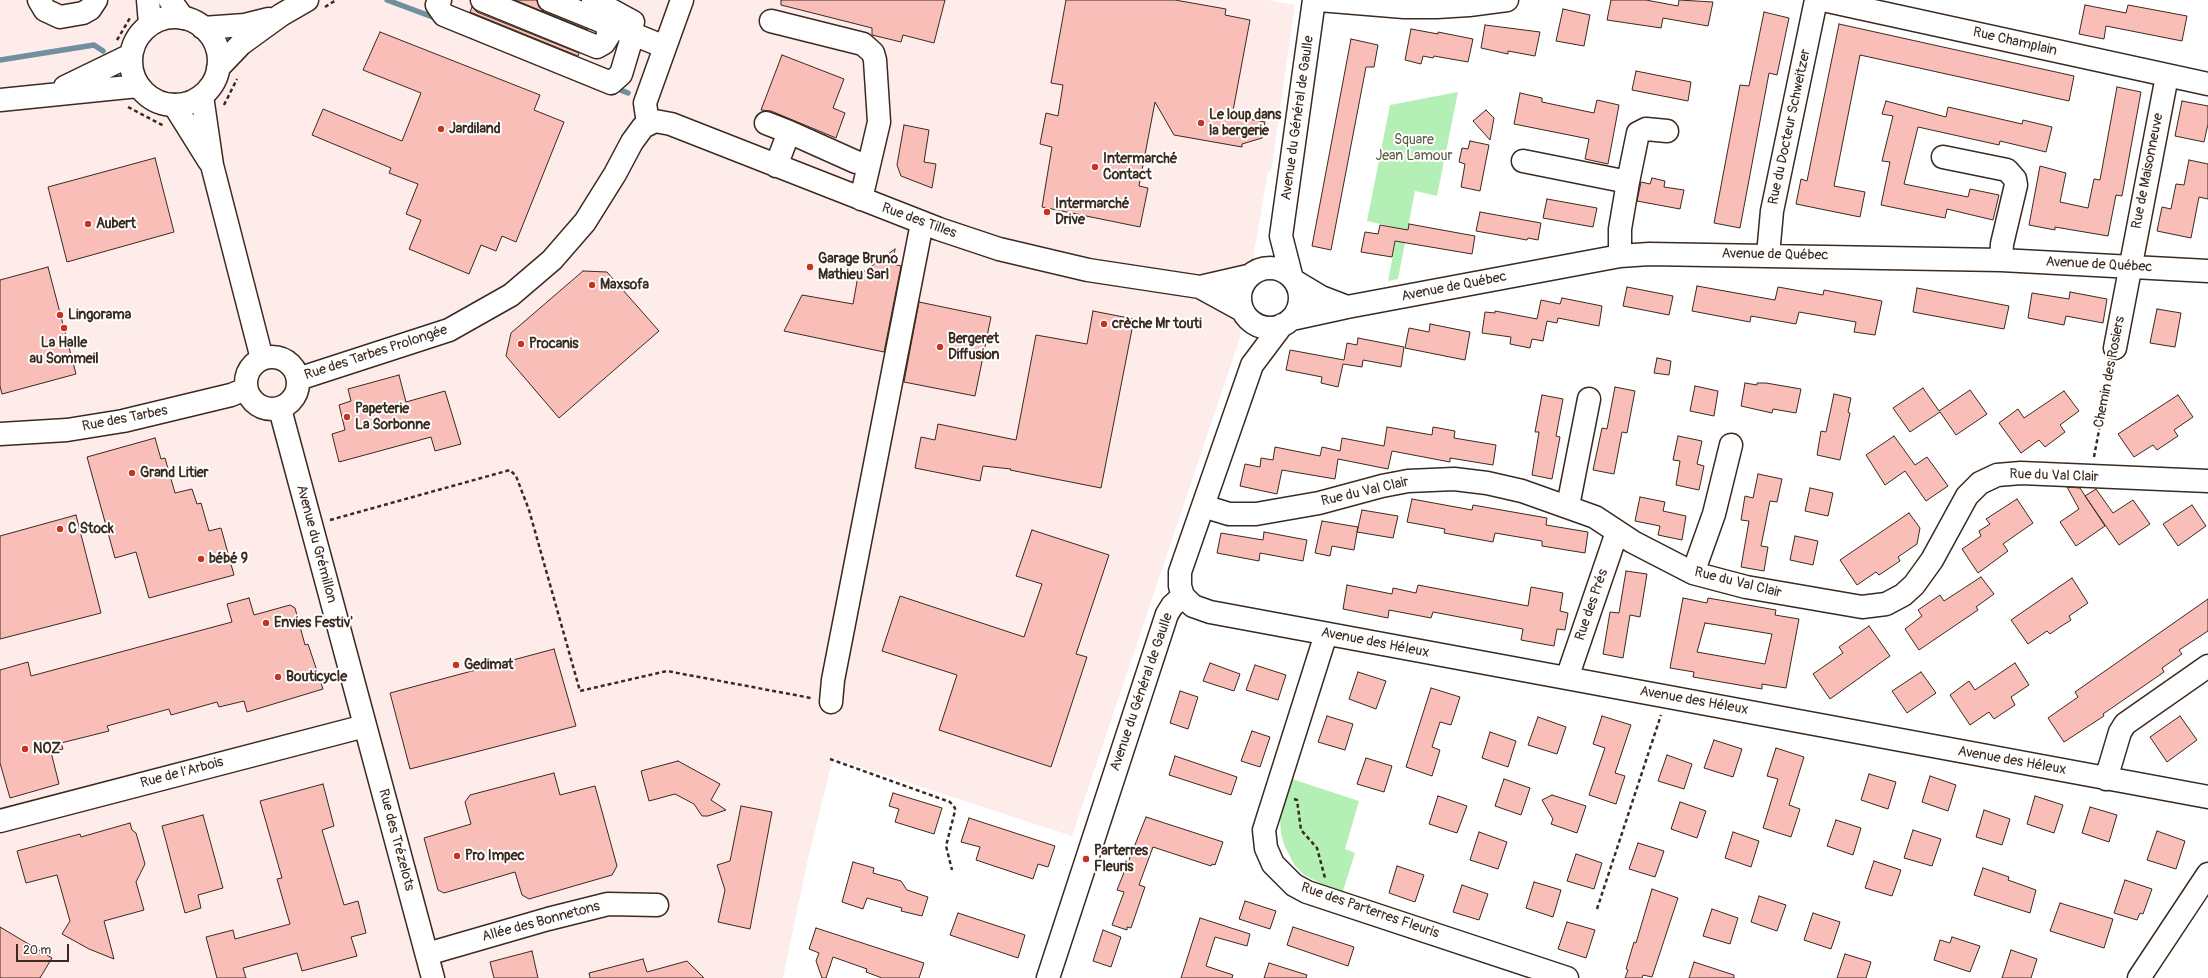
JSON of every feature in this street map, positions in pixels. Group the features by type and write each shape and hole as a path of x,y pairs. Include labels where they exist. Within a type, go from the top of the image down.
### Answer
{"street":[{"path":"39,0 45,10 60,17 84,13 90,9 96,0"},
{"path":"52,94 135,43 141,33 141,20 148,0"},
{"path":"170,0 183,18"},
{"path":"218,68 241,44 281,15 307,0"},
{"path":"440,0 437,5 444,15 611,83 621,74 633,34"},
{"path":"482,0 626,59"},
{"path":"549,0 606,24 666,44"},
{"path":"593,0 666,44"},
{"path":"648,124 646,103 682,0"},
{"name":"Avenue du Général de Gaulle","path":"1294,279 1281,236 1314,0"},
{"path":"1319,0 1469,5 1507,0"},
{"name":"Rue du Docteur Schweitzer","path":"1768,255 1772,211 1816,0"},
{"name":"Rue Champlain","path":"1823,0 2208,84"},
{"path":"204,28 245,25 281,15"},
{"path":"122,50 138,86 148,96 160,103 174,105 188,104 202,96 213,83 218,68 218,53 213,39 204,28 183,18 141,20"},
{"path":"771,21 863,44 872,53 875,60 879,122 861,199"},
{"path":"597,47 604,43 609,35 606,24"},
{"name":"Rue de Maisonneuve","path":"2130,267 2167,76"},
{"path":"0,100 138,86"},
{"path":"202,96 212,165 262,359"},
{"path":"174,105 212,165"},
{"name":"Rue des Tilles","path":"648,124 661,121 922,223 999,249 1088,270 1200,287 1246,314"},
{"path":"766,123 856,162"},
{"name":"Rue des Tarbes Prolongée","path":"298,379 449,330 511,295 552,260 585,222 615,174 632,142 648,124"},
{"path":"1620,256 1620,229 1638,133 1646,129 1667,131"},
{"path":"776,166 789,132"},
{"path":"1943,157 2007,170 2015,179 2016,185 2002,244 2001,260"},
{"path":"1523,161 1628,182"},
{"path":"831,702 833,680 922,223"},
{"name":"Avenue du Général de Gaulle","path":"1254,273 1281,236"},
{"name":"Avenue de Québec","path":"1287,322 1347,307 1620,256 1649,254 2001,260 2208,271"},
{"name":"Chemin des Rosiers","path":"2115,348 2130,267"},
{"path":"1252,365 1246,314 1240,296 1241,289 1254,273 1275,268 1321,297 1347,307"},
{"name":"Rue des Tilles","path":"1200,287 1254,273"},
{"path":"1183,596 1180,586 1180,572 1252,365 1300,305 1300,296 1294,279"},
{"path":"1246,314 1263,327 1274,328 1287,322"},
{"path":"278,357 285,360 291,365 298,379 298,386 292,400 280,409 263,408 255,404 246,389 246,380 249,371 262,359 278,357"},
{"name":"Rue des Tarbes","path":"0,434 67,430 123,422 231,395 246,389"},
{"path":"1568,506 1589,399"},
{"name":"Avenue du Grémillon","path":"280,409 358,702"},
{"path":"1693,573 1714,514 1731,445"},
{"name":"Rue du Val Clair","path":"1203,506 1229,514 1256,514 1319,503 1382,486 1408,481 1454,479 1502,486 1568,506 1595,517 1617,532 1693,573 1746,587 1846,606 1874,607 1886,604 1903,596 1920,578 1932,560 1967,496 1980,483 2006,473 2208,481"},
{"name":"Rue des Prés","path":"1567,678 1617,532"},
{"name":"Avenue du Général de Gaulle","path":"1048,978 1164,620 1169,609 1183,596"},
{"name":"Avenue des Héleux","path":"1183,596 1193,606 1204,611 2208,797"},
{"name":"Rue des Parterres Fleuris","path":"1326,634 1264,830 1266,848 1280,873 1294,885 1325,898 1567,978"},
{"path":"2106,779 2120,732 2125,724 2208,666"},
{"name":"Rue des Trézelots","path":"358,702 433,978"},
{"name":"Rue de l'Arbois","path":"0,821 365,726"},
{"path":"2139,978 2208,874"},
{"name":"Allée des Bonnetons","path":"427,954 548,919 608,904 657,905"}],"path":[{"path":"122,50 141,20"},
{"path":"220,112 238,76"},
{"path":"124,105 170,130"},
{"name":"Chemin des Rosiers","path":"2091,477 2115,348"},
{"path":"311,525 510,470 516,476 529,510 580,691 667,671 831,702"},
{"path":"1597,909 1667,696"},
{"path":"830,759 950,802 955,808 955,811 946,846 952,870"},
{"path":"1276,792 1297,800 1301,830 1317,848 1327,885 1325,898"}],"shaded area":[{"path":"0,0 1267,0 1295,5 1271,172 1268,171 1239,341 1072,836 833,758 807,863 783,978 0,978"}],"green space":[{"name":"Square Jean Lamour","path":"1458,92 1437,196 1415,191 1398,279 1388,281 1398,228 1367,221 1390,105"},
{"path":"1292,779 1359,801 1345,849 1355,853 1343,891 1322,884 1304,875 1295,866 1285,847 1281,834 1280,819 1282,806"}],"building":[{"path":"515,0 537,0 539,7 544,12"},
{"path":"781,0 945,0 934,43 903,35 901,42 872,35 872,28 781,5"},
{"path":"1066,0 1175,0 1226,9 1225,15 1250,20 1232,116 1265,122 1262,138 1242,144 1242,147 1174,135 1155,102 1139,186 1148,188 1140,227 1042,207 1052,147 1040,144 1046,113 1058,116 1063,85 1051,83"},
{"path":"1611,0 1646,0 1678,6 1679,0 1713,2 1708,26 1663,18 1661,28 1607,20"},
{"path":"2085,5 2126,13 2128,5 2187,16 2182,41 2106,26 2104,39 2079,34"},
{"path":"472,7 477,12 579,53 578,56 470,12"},
{"path":"1563,9 1590,15 1584,46 1556,41"},
{"path":"1764,12 1789,18 1777,75 1769,73 1740,228 1714,223 1740,85 1749,86"},
{"path":"1839,24 2074,76 2069,101 1860,55 1834,186 1865,192 1860,217 1796,204 1801,179 1807,181"},
{"path":"1485,25 1540,32 1535,56 1508,51 1508,54 1481,48"},
{"path":"1411,29 1438,34 1438,32 1473,39 1468,62 1434,56 1433,58 1423,56 1421,64 1405,60"},
{"path":"380,32 540,95 534,110 564,122 516,242 502,236 496,251 481,245 469,274 409,249 421,220 406,214 418,184 389,173 391,168 312,135 323,109 402,141 421,93 363,70"},
{"path":"1351,39 1378,45 1374,67 1366,67 1331,250 1312,246"},
{"path":"782,55 844,79 833,108 845,113 836,138 771,111 761,110"},
{"path":"1636,71 1691,82 1688,101 1632,90"},
{"path":"2117,87 2141,92 2122,196 2116,195 2108,236 2055,227 2055,230 2029,225 2040,166 2066,173 2060,202 2088,208 2094,179 2100,180"},
{"path":"1520,93 1542,98 1542,102 1594,113 1597,100 1619,105 1608,164 1585,159 1589,139 1514,124"},
{"path":"1886,101 1946,117 1948,107 2022,124 2023,120 2052,127 2046,152 2000,141 1999,145 1918,127 1904,184 1968,197 1970,189 1999,195 1993,220 1947,209 1945,218 1881,205 1890,162 1882,161 1893,116 1882,114"},
{"path":"2182,101 2208,106 2208,124 2204,142 2175,136"},
{"path":"1486,110 1494,118 1490,140 1473,121"},
{"path":"904,125 929,130 924,162 936,164 932,188 901,176 897,165"},
{"path":"1470,141 1489,145 1480,191 1461,187 1465,164 1459,162 1462,148 1468,149"},
{"path":"155,158 174,232 67,262 48,187"},
{"path":"2189,160 2208,164 2208,199 2199,197 2191,238 2157,231 2162,207 2171,209 2176,184 2184,185"},
{"path":"1652,178 1665,181 1664,187 1684,190 1680,209 1637,201 1641,182 1650,184"},
{"path":"1547,199 1597,208 1593,227 1543,218"},
{"path":"1480,212 1541,223 1538,240 1528,238 1527,240 1476,231"},
{"path":"1409,224 1475,236 1472,254 1395,241 1392,257 1361,252 1365,232 1378,234 1380,225 1408,230"},
{"path":"895,249 893,264 901,266 884,352 784,331 802,295 853,304 858,276"},
{"path":"48,267 76,374 2,394 0,386 0,280"},
{"path":"583,271 607,272 659,331 559,418 506,356 511,333"},
{"path":"1697,286 1775,300 1778,287 1823,295 1824,290 1882,301 1875,335 1854,332 1856,322 1799,312 1796,324 1751,316 1750,322 1692,311"},
{"path":"1627,287 1673,296 1669,315 1623,306"},
{"path":"1917,288 2009,306 2004,329 1913,312"},
{"path":"2070,292 2107,299 2103,323 2066,316 2064,325 2028,318 2032,293 2069,299"},
{"path":"1562,298 1602,306 1599,326 1558,318 1557,323 1547,321 1543,341 1532,339 1530,348 1510,344 1511,337 1482,333 1485,312 1495,313 1495,311 1537,319 1541,300 1560,304"},
{"path":"919,302 991,317 975,396 904,382"},
{"path":"2157,309 2181,313 2175,347 2150,343"},
{"path":"1093,311 1134,319 1101,488 1010,470 1011,469 983,466 980,481 915,468 921,437 935,440 938,424 1016,440 1036,335 1087,344"},
{"path":"1430,324 1470,332 1465,360 1405,348 1409,328 1429,332"},
{"path":"1358,338 1404,347 1401,367 1363,360 1362,367 1343,364 1338,387 1321,383 1322,377 1286,370 1290,350 1344,360 1347,343 1357,345"},
{"path":"1657,358 1671,361 1669,375 1654,373"},
{"path":"399,375 406,402 445,391 461,444 435,451 431,437 339,462 332,434 345,430 339,405 351,401 348,389"},
{"path":"1745,383 1757,385 1757,383 1766,383 1801,389 1796,413 1773,409 1772,413 1741,406"},
{"path":"1695,386 1718,391 1714,416 1690,411"},
{"path":"1615,387 1635,391 1627,433 1622,432 1614,474 1593,470 1602,428 1607,429"},
{"path":"1923,388 1939,411 1970,390 1987,414 1956,435 1940,412 1910,432 1893,408"},
{"path":"2064,391 2079,411 2060,425 2065,432 2045,447 2039,440 2021,453 1999,423 2018,409 2024,418"},
{"path":"1834,394 1851,398 1848,412 1850,413 1840,460 1817,455 1821,431 1826,432"},
{"path":"1542,395 1563,399 1556,436 1560,437 1552,479 1532,475 1539,432 1535,432"},
{"path":"2178,395 2193,417 2174,430 2178,436 2157,450 2153,445 2134,457 2118,434"},
{"path":"1387,427 1432,435 1433,427 1455,431 1454,438 1496,445 1493,465 1450,458 1450,462 1392,451 1388,469 1338,459 1335,479 1282,470 1277,494 1240,486 1245,464 1260,467 1261,458 1273,460 1275,447 1320,456 1322,447 1340,451 1342,438 1384,446"},
{"path":"1678,436 1702,441 1697,464 1704,466 1699,490 1676,485 1680,461 1673,460"},
{"path":"1894,436 1915,465 1927,457 1948,486 1926,501 1905,471 1885,485 1866,455"},
{"path":"155,438 161,459 165,458 175,493 192,489 197,504 201,503 209,531 221,528 234,575 149,598 136,552 115,558 87,457"},
{"path":"1758,474 1782,479 1777,502 1770,501 1761,546 1768,547 1764,571 1741,567 1749,521 1741,520 1745,496 1753,498"},
{"path":"2067,487 2080,488 2105,526 2076,546 2060,522 2079,509"},
{"path":"1810,488 1833,493 1828,516 1805,511"},
{"path":"2096,489 2113,513 2133,500 2150,524 2119,545 2085,496"},
{"path":"1640,497 1665,502 1663,511 1686,516 1682,540 1658,535 1660,526 1635,521"},
{"path":"1412,499 1472,510 1473,505 1547,518 1546,525 1588,532 1585,553 1542,546 1542,541 1495,533 1493,542 1444,533 1445,529 1407,522"},
{"path":"2017,499 2033,523 2003,544 2008,551 1978,573 1962,549 1981,536 1979,531 1990,524 1986,519"},
{"path":"2192,505 2206,526 2178,546 2163,524"},
{"path":"1362,510 1398,516 1393,538 1357,532"},
{"path":"1909,513 1920,528 1917,544 1898,557 1900,561 1879,575 1876,572 1857,585 1840,560"},
{"path":"76,515 101,613 0,639 0,536"},
{"path":"1322,521 1358,527 1354,550 1332,546 1330,556 1315,553"},
{"path":"1032,530 1109,555 1076,654 1087,657 1051,767 939,730 957,675 882,651 900,596 1024,637 1042,584 1016,576"},
{"path":"1264,532 1307,540 1303,561 1260,553 1259,561 1217,553 1221,533 1263,540"},
{"path":"1795,536 1818,541 1813,565 1790,560"},
{"path":"1626,571 1647,574 1640,617 1630,615 1623,658 1603,654 1610,612 1619,613"},
{"path":"1981,577 1994,594 1976,607 1978,610 1919,650 1905,629 1922,616 1918,610 1940,595 1944,601"},
{"path":"2072,578 2088,603 2069,616 2071,620 2050,634 2047,631 2028,644 2011,620"},
{"path":"1347,585 1392,594 1393,588 1416,593 1418,585 1528,606 1531,587 1563,593 1560,611 1568,613 1565,630 1557,629 1554,646 1521,640 1523,629 1433,612 1431,618 1389,610 1388,618 1343,609"},
{"path":"249,598 254,615 290,605 295,608 305,645 308,644 323,689 247,712 244,701 219,707 217,702 171,715 169,709 107,726 109,731 61,743 63,749 51,752 59,784 10,798 0,763 0,670 28,662 31,676 232,622 227,604"},
{"path":"1683,598 1707,603 1708,598 1776,610 1775,615 1799,619 1786,688 1762,684 1762,689 1693,677 1694,672 1670,668","holes":["1705,623 1772,634 1765,664 1697,652"]},
{"path":"2208,599 2208,631 2179,650 2182,654 2162,668 2164,672 2103,714 2104,716 2064,742 2048,718 2078,697 2075,692"},
{"path":"1869,626 1890,656 1830,699 1813,674 1843,653 1839,647"},
{"path":"554,649 576,726 410,769 390,693"},
{"path":"1210,663 1240,674 1234,691 1203,681"},
{"path":"2015,663 2029,685 2011,697 2015,705 1994,719 1989,712 1970,725 1950,695 1969,681 1975,690"},
{"path":"1255,665 1286,675 1278,700 1246,690"},
{"path":"1358,672 1386,681 1376,709 1349,699"},
{"path":"1921,672 1936,693 1907,713 1892,691"},
{"path":"1431,688 1460,697 1451,725 1440,722 1432,747 1440,750 1432,776 1406,767"},
{"path":"1180,691 1198,697 1188,729 1170,723"},
{"path":"1327,716 1353,724 1345,750 1318,742"},
{"path":"1602,716 1631,725 1615,773 1625,776 1616,804 1589,795 1605,748 1593,744"},
{"path":"2180,716 2197,740 2167,762 2150,737"},
{"path":"1538,717 1566,727 1557,754 1528,745"},
{"path":"1252,731 1270,737 1260,767 1241,761"},
{"path":"1490,732 1516,741 1508,767 1482,758"},
{"path":"1714,740 1742,749 1733,777 1704,768"},
{"path":"1776,748 1804,757 1789,805 1800,809 1791,837 1763,828 1778,779 1767,776"},
{"path":"1667,755 1692,764 1684,789 1658,781"},
{"path":"1175,756 1237,777 1231,795 1169,775"},
{"path":"1366,758 1392,766 1384,792 1357,784"},
{"path":"678,761 720,784 711,800 726,810 708,816 702,816 694,804 675,794 649,801 641,771"},
{"path":"554,773 560,795 595,786 617,866 612,875 529,899 522,895 515,872 444,893 438,890 424,838 471,824 465,802 470,795"},
{"path":"1869,774 1896,782 1888,809 1861,800"},
{"path":"1930,776 1956,785 1948,811 1922,802"},
{"path":"1504,779 1530,788 1521,815 1495,806"},
{"path":"323,784 334,826 322,830 344,905 358,901 366,933 351,937 357,956 302,971 297,953 243,968 246,978 217,978 206,937 233,930 235,939 290,924 277,879 282,878 260,801"},
{"path":"893,793 942,808 934,834 895,822 899,809 889,806"},
{"path":"1552,795 1586,806 1577,833 1551,824 1553,819 1542,800"},
{"path":"1438,796 1467,806 1457,833 1429,824"},
{"path":"2035,796 2063,805 2054,833 2027,824"},
{"path":"1680,802 1706,811 1697,838 1671,829"},
{"path":"741,806 772,812 750,929 718,922 725,890 717,865 730,861"},
{"path":"2090,807 2117,815 2109,842 2082,833"},
{"path":"1984,810 2010,819 2002,845 1976,837"},
{"path":"203,815 223,888 198,895 201,908 185,913 162,826"},
{"path":"1146,817 1223,842 1215,865 1212,864 1211,866 1153,847 1139,885 1145,887 1131,928 1127,927 1127,930 1112,925 1124,892 1117,890"},
{"path":"969,818 1055,846 1048,867 1038,864 1033,879 976,860 980,847 961,842"},
{"path":"1836,820 1861,828 1853,855 1827,846"},
{"path":"130,823 132,830 136,833 145,864 136,882 144,910 104,921 114,959 89,949 62,934 70,921 57,875 26,883 17,851 80,834 81,837"},
{"path":"1913,830 1941,839 1932,866 1904,858"},
{"path":"2157,831 2185,841 2176,869 2147,860"},
{"path":"1479,832 1507,842 1498,869 1470,860"},
{"path":"1733,832 1759,841 1751,867 1725,858"},
{"path":"1638,843 1664,851 1655,877 1629,869"},
{"path":"1576,854 1602,863 1594,889 1567,881"},
{"path":"1874,861 1901,870 1892,896 1865,888"},
{"path":"853,862 874,868 873,873 901,881 907,890 928,897 922,916 901,911 902,908 867,898 863,909 842,902"},
{"path":"1397,866 1424,875 1415,902 1389,893"},
{"path":"1983,868 2009,877 2008,880 2036,890 2030,913 1974,895"},
{"path":"2125,880 2152,889 2143,914 2140,913 2137,920 2114,913"},
{"path":"1534,882 1561,890 1553,917 1526,908"},
{"path":"1462,885 1488,894 1479,920 1453,912"},
{"path":"1652,889 1678,898 1652,977 1643,975 1642,978 1625,978 1628,970 1626,969 1634,942 1636,943"},
{"path":"1759,896 1786,905 1777,931 1751,922"},
{"path":"1245,901 1276,911 1270,929 1239,919"},
{"path":"2060,903 2113,919 2104,948 2050,931"},
{"path":"1712,909 1738,918 1730,944 1703,936"},
{"path":"958,913 1025,935 1018,958 950,935"},
{"path":"1813,913 1840,922 1831,949 1804,940"},
{"path":"1200,918 1250,934 1247,946 1215,937 1206,966 1233,975 1232,978 1181,978"},
{"path":"1567,922 1595,930 1586,958 1558,949"},
{"path":"0,927 52,958 40,978 0,978"},
{"path":"1293,927 1354,947 1348,966 1287,945"},
{"path":"816,928 924,963 919,978 882,978 866,972 867,969 833,957 826,978 822,978 816,961 819,953 809,949"},
{"path":"1103,930 1121,937 1111,967 1093,961"},
{"path":"1952,937 1980,946 1970,972 1934,960 1940,940 1950,943"},
{"path":"2011,950 2037,959 2031,978 2002,978"},
{"path":"532,951 538,978 494,978 490,962"},
{"path":"1845,954 1871,962 1866,978 1837,978"},
{"path":"643,959 647,972 687,961 704,978 590,978 589,973"},
{"path":"1694,962 1734,975 1734,978 1689,978"},
{"path":"1269,963 1307,975 1306,978 1264,978"}],"waterway":[{"path":"387,0 438,19"},
{"path":"0,60 94,45 103,51"},
{"path":"613,87 628,93"}],"place":[{"name":"Le loup dans la bergerie","path":"1201,123"},
{"name":"Jardiland","path":"441,129"},
{"name":"Intermarché Contact","path":"1095,167"},
{"name":"Intermarché Drive","path":"1047,212"},
{"name":"Aubert","path":"88,224"},
{"name":"Garage Bruno Mathieu Sarl","path":"810,267"},
{"name":"Maxsofa","path":"592,285"},
{"name":"Lingorama","path":"60,315"},
{"name":"crèche Mr touti","path":"1104,324"},
{"name":"La Halle au Sommeil","path":"64,328"},
{"name":"Procanis","path":"521,344"},
{"name":"Bergeret Diffusion","path":"940,347"},
{"name":"Papeterie La Sorbonne","path":"347,417"},
{"name":"Grand Litier","path":"132,473"},
{"name":"C Stock","path":"60,529"},
{"name":"bébé 9","path":"201,559"},
{"name":"Envies Festiv'","path":"266,623"},
{"name":"Gedimat","path":"456,665"},
{"name":"Bouticycle","path":"278,677"},
{"name":"NOZ","path":"25,749"},
{"name":"Pro Impec","path":"457,856"},
{"name":"Parterres Fleuris","path":"1086,859"}]}
